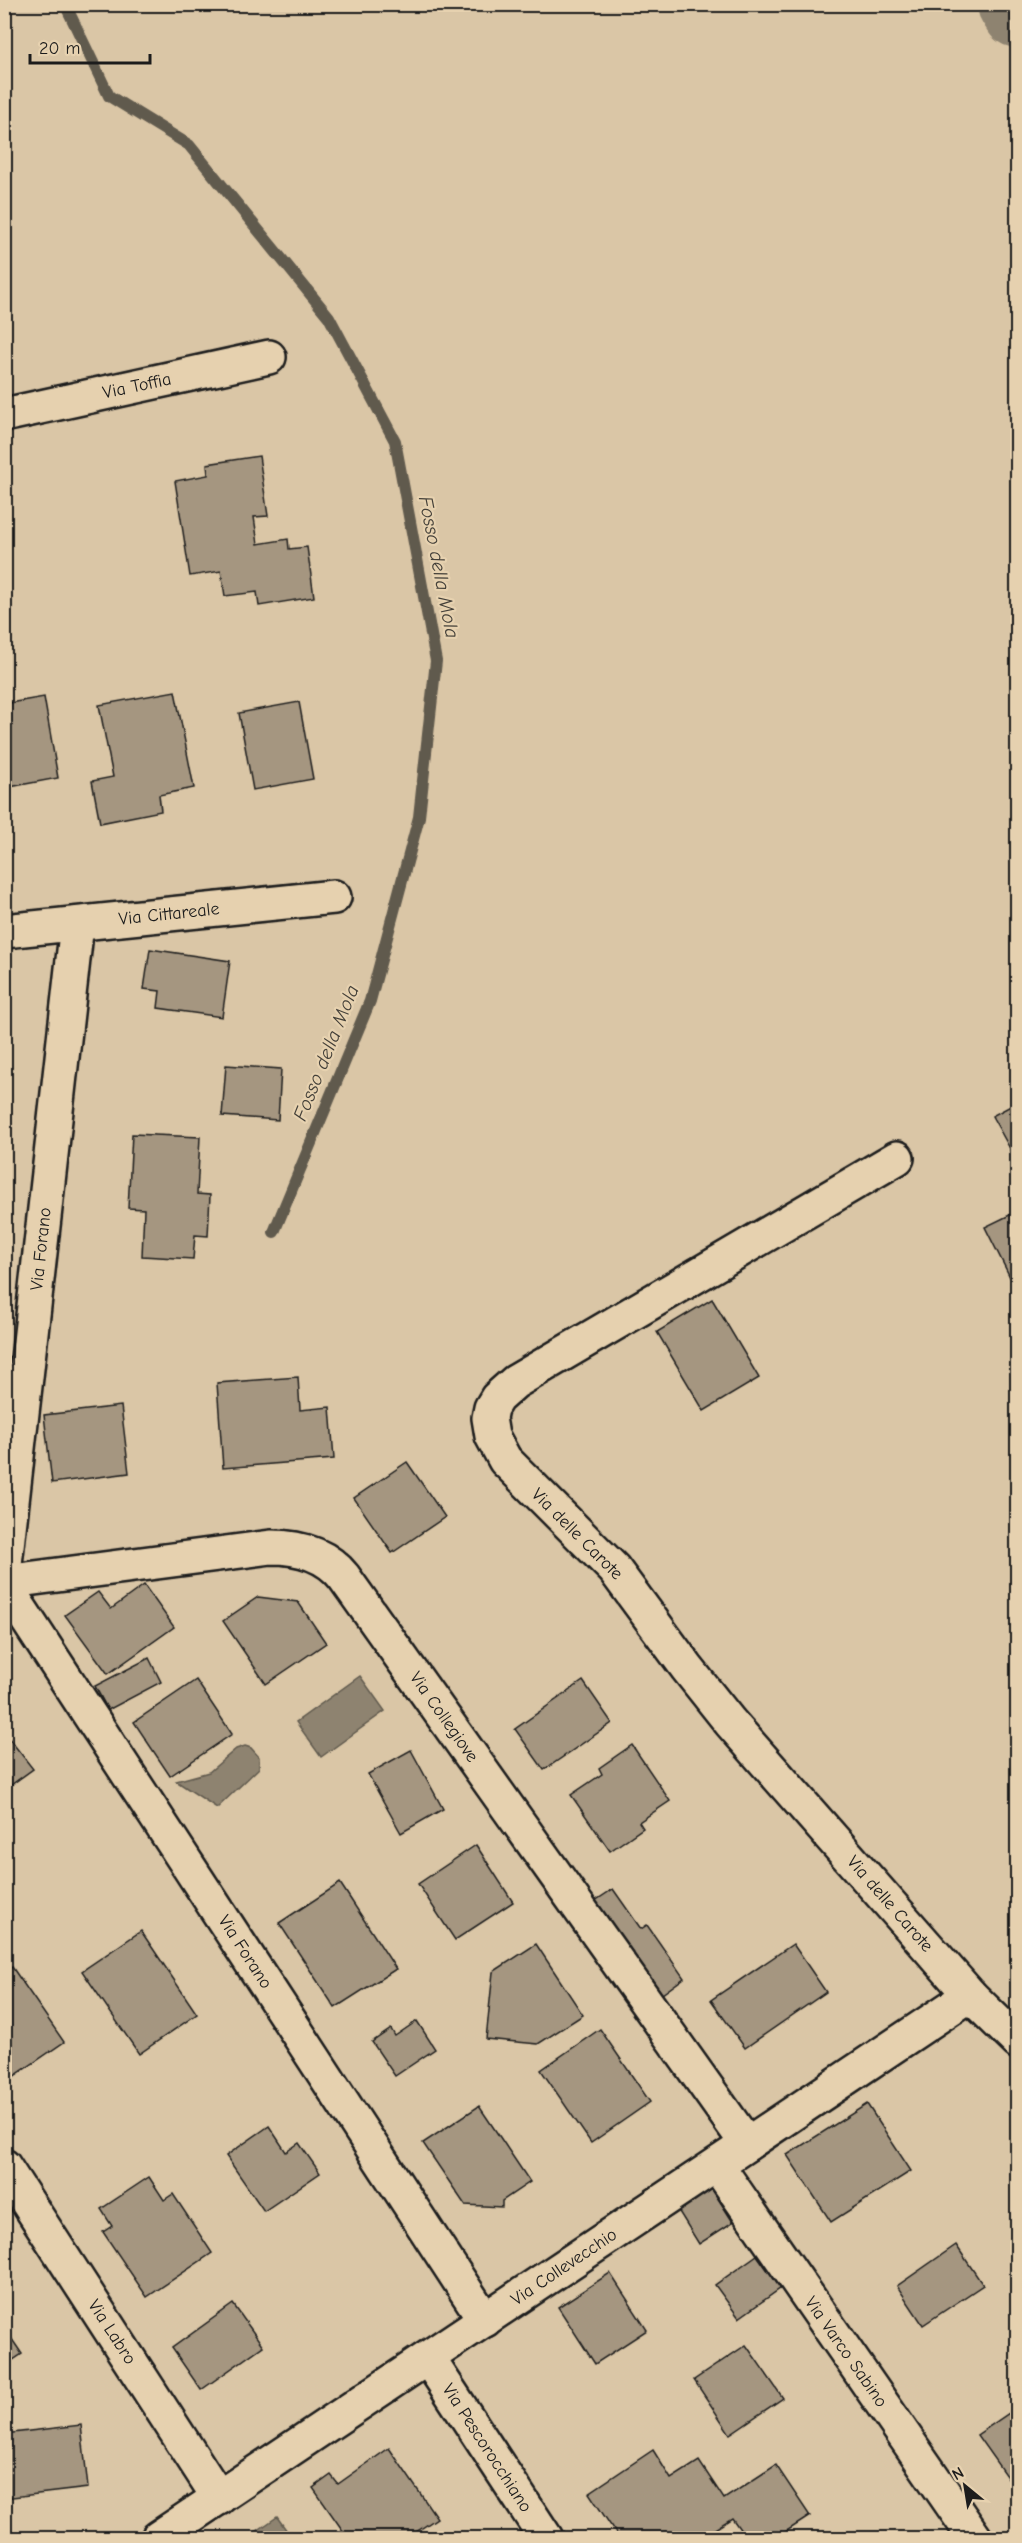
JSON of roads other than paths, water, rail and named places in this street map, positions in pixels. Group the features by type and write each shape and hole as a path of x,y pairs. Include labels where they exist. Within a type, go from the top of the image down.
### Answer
{"street":[{"name":"Via Toffia","path":"4,415 269,357"},
{"name":"Via Cittareale","path":"4,931 334,897"},
{"name":"Via Forano","path":"4,1573 77,924"},
{"name":"Via delle Carote","path":"897,1158 515,1382 505,1390 491,1408 489,1426 496,1448 509,1465 591,1543 614,1569 716,1705 970,1995 1017,2042"},
{"name":"Via Collegiove","path":"4,1583 271,1547 305,1550 330,1563 344,1577 747,2144"},
{"name":"Via Forano","path":"4,1583 485,2320"},
{"name":"Via Collevecchio","path":"158,2538 970,1995"},
{"name":"Via Varco Sabino","path":"717,2165 975,2538"},
{"name":"Via Labro","path":"4,2166 219,2498"},
{"name":"Via Pescorocchiano","path":"428,2358 546,2538"}],"waterway":[{"name":"Fosso della Mola","path":"65,4 109,96 189,145 329,317 395,441 436,661 419,817 370,1001 274,1232"},
{"path":"1013,4 1018,12"}]}
